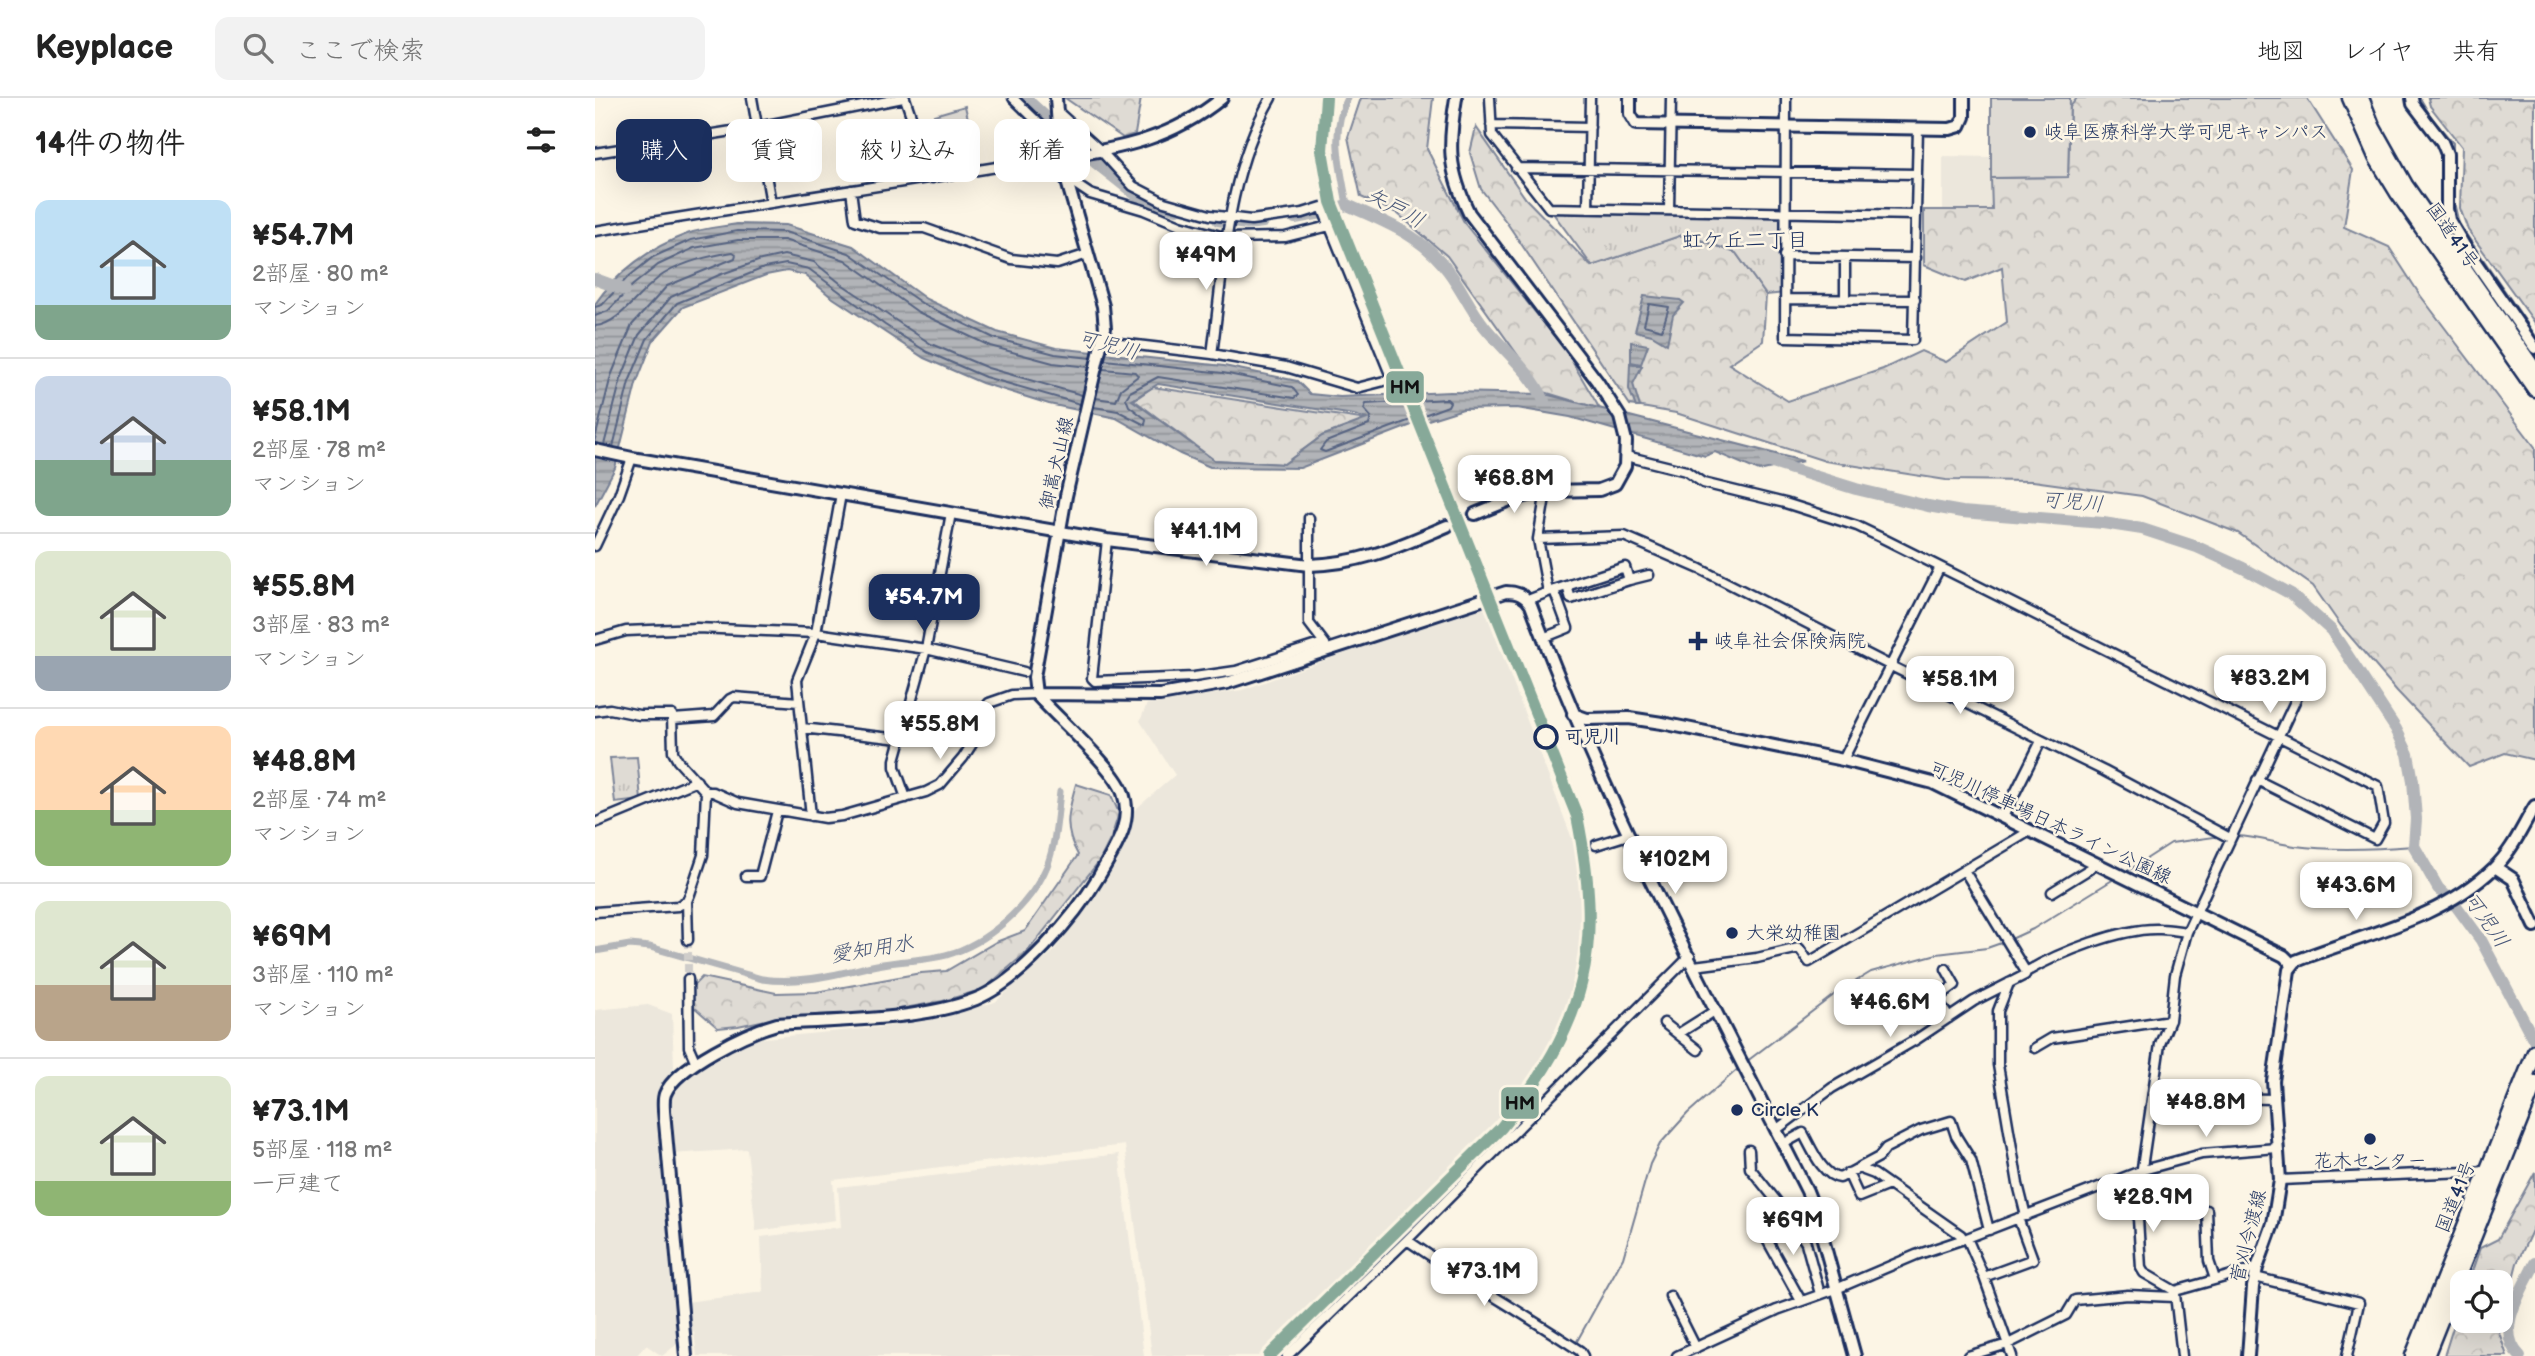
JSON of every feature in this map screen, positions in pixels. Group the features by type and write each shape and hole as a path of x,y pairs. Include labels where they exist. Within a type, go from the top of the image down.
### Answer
{"highway":[{"name":"国道41号","path":"2350,98 2376,158 2398,193 2535,389"},
{"name":"国道41号","path":"2361,98 2373,128 2405,185 2535,371"},
{"name":"国道41号","path":"2413,1356 2514,1121 2535,1052"},
{"name":"国道41号","path":"2514,1121 2535,1083"},
{"name":"国道41号","path":"2426,1356 2493,1171"}],"street":[{"path":"752,98 756,119"},
{"path":"798,119 904,98 911,119"},
{"path":"1013,98 1035,119"},
{"name":"御嵩犬山線","path":"1056,98 1058,119"},
{"path":"1090,152 1126,147 1160,136 1223,98"},
{"path":"1212,354 1236,182 1245,153 1271,98"},
{"path":"1456,98 1450,131 1451,163 1456,186 1469,213 1597,381 1620,417 1626,441 1622,475 1615,484 1599,490 1546,491 1512,499 1475,514"},
{"path":"1490,98 1491,125 1497,143 1549,208 1916,215"},
{"path":"1588,209 1590,98"},
{"path":"1630,98 1630,114 1636,124 1950,129 1960,126 1964,98"},
{"path":"1669,210 1671,98"},
{"path":"1786,98 1785,337 1913,340 1919,128"},
{"path":"2412,98 2424,120 2442,142 2447,154 2449,220 2535,348"},
{"path":"1057,111 1101,150 1133,186 1191,211 1251,220 1303,213 1322,207 1392,379 1357,388 1286,366 1212,354 1103,343"},
{"path":"1491,125 1590,127"},
{"path":"595,153 726,132"},
{"path":"1516,167 1917,174"},
{"path":"767,182 771,203"},
{"path":"595,231 905,182"},
{"name":"御嵩犬山線","path":"595,450 1060,531 1103,343 1105,314 1067,182"},
{"path":"1073,182 1090,194 1144,210 1180,225 1228,236 1285,237 1329,226"},
{"path":"851,190 855,220 880,228 924,228 1011,259 1047,264 1057,264 1088,254"},
{"path":"1784,256 1916,258"},
{"path":"1845,257 1845,299"},
{"path":"1785,299 1915,300"},
{"path":"1626,456 1686,471 1703,483 1741,491 1857,526 2378,786 2384,822 2375,839 2257,780"},
{"path":"595,546 619,495 632,458"},
{"path":"1543,638 1568,628 1551,591 1538,540 1546,491"},
{"path":"811,816 799,702 799,673 816,633 841,494"},
{"path":"905,798 895,767 900,739 926,649 951,513"},
{"path":"1309,518 1308,623 1323,643 1334,648"},
{"path":"686,1356 664,1103 664,1095 674,1081 733,1040 777,1024 928,1011 975,999 990,992 1048,943 1090,890 1123,832 1126,810 1123,792 1110,772 1036,694 1034,677 1060,531 1107,540 1309,565 1367,558 1447,526"},
{"path":"1538,540 1624,537 1700,569 2104,771 2230,838"},
{"path":"1107,540 1091,678 1095,681 1194,677 1235,671 1323,643"},
{"path":"1528,600 1625,567 1629,580"},
{"path":"1843,760 1940,567"},
{"path":"1567,586 1571,600 1649,575"},
{"path":"706,792 713,792 738,803 776,811 825,818 842,816 926,792 940,785 972,744 983,711 989,703 999,698 1036,694 1160,695 1254,676 1506,592 1515,592 1528,600 1573,714 1628,835 1670,923 1748,1072 1816,1214 1855,1356"},
{"path":"595,640 626,631 697,628 816,633 926,649 1024,672"},
{"path":"2182,1356 2175,1294 2144,1273 2139,1261 2137,1202 2158,1055 2170,1020 2175,975 2187,932 2312,665"},
{"path":"673,719 714,716 734,697 799,702"},
{"path":"595,711 610,709 639,715 669,714 673,719 673,752 706,792 703,855 687,901 688,940"},
{"name":"可児川停車場日本ライン公園線","path":"1573,714 1587,719 1629,718 1662,723 1843,760 1933,783 2197,912 2284,956 2293,965"},
{"path":"1586,744 1593,728 1603,720"},
{"path":"802,728 900,739"},
{"path":"2003,817 2041,741"},
{"path":"595,823 697,781"},
{"path":"2293,965 2314,954 2417,919 2459,895 2495,867 2518,838 2535,806"},
{"path":"747,876 760,876 776,811"},
{"path":"1287,1356 1692,961 1757,958 1799,948 1809,962 2030,831"},
{"path":"1596,845 1628,835"},
{"path":"2052,892 2094,863"},
{"path":"2495,867 2513,879 2535,926"},
{"path":"1964,870 2027,972"},
{"path":"595,912 678,906 687,901"},
{"path":"1776,1130 1832,1088 2027,972 2071,950 2121,935 2159,929 2187,932"},
{"name":"菅刈今渡線","path":"2248,1356 2256,1273 2273,1224 2280,1180 2274,1099 2275,1055 2287,982 2293,965"},
{"path":"1946,969 1955,985 1937,999 1949,1018"},
{"path":"688,979 689,1047 697,1063"},
{"path":"1985,1277 2033,1259 2022,1217 1998,1065 1998,1011 2009,983"},
{"path":"1678,1034 1716,1010"},
{"path":"2035,1048 2052,1038 2170,1020"},
{"path":"1664,1023 1698,1050"},
{"path":"2216,1098 2274,1099"},
{"path":"1783,1144 1803,1133 1822,1166 1833,1177 1840,1178 1879,1157 1886,1148 1921,1130 1951,1121 1971,1160 1989,1230"},
{"path":"1677,1356 1801,1301 1916,1255 1965,1239 2143,1170 2202,1154 2277,1148"},
{"path":"1749,1150 1750,1168 1791,1219 1806,1243 1820,1294"},
{"path":"1858,1168 1874,1174 1965,1239 1985,1277 2012,1356"},
{"path":"2280,1180 2493,1171"},
{"path":"1848,1173 1859,1197 1889,1185"},
{"path":"2207,1210 2209,1261 2215,1279"},
{"path":"1760,1227 1801,1301"},
{"path":"1407,1240 1551,1332 1583,1356"},
{"path":"1968,1356 2008,1344 2066,1315 2075,1300 2175,1294 2215,1279 2256,1273 2359,1303 2347,1356"},
{"path":"1670,1296 1696,1348"}],"shaded area":[{"name":"岐阜医療科学大学可児キャンパス","path":"1991,98 2077,98 2070,107 2068,177 1992,178 1992,210 1943,210 1943,156 1991,157"},
{"path":"1483,604 1579,857 1586,888 1580,979 1554,1068 1258,1356 1152,1356 1125,1145 833,1180 836,1220 756,1231 747,1149 672,1154 668,1101 680,1082 743,1040 884,1027 955,1014 995,1002 1053,952 1083,912 1090,890 1130,814 1175,775 1140,721 1147,704 1242,690"},
{"path":"648,1005 672,1014 674,1067 656,1095 679,1303 763,1292 761,1237 841,1227 838,1187 1119,1154 1144,1356 697,1356 694,1331 662,1356 646,1345 636,1356 595,1356 595,1010"}],"green space":[{"path":"1065,98 1141,98 1135,134 1123,138"},
{"path":"1361,98 1433,98 1427,149 1465,224 1566,351 1600,409 1544,392 1447,256 1397,213 1361,197 1348,137"},
{"name":"岐阜医療科学大学可児キャンパス","path":"1991,98 2070,98 2068,177 1991,178"},
{"path":"2077,98 2307,98 2353,170 2344,227 2389,247 2420,295 2535,447 2535,760 2505,753 2469,767 2397,691 2341,626 2313,586 2238,533 2142,496 2033,481 1946,480 1825,461 1676,413 1630,405 1481,189 1470,153 1476,127 1526,199 1591,266 1685,234 1736,253 1766,295 1763,341 1729,364 1788,401 1883,369 1921,351 1946,362 2007,322 2002,267 1965,282 1924,265 1924,210 1992,210 1991,178 2068,177 2070,107"},
{"path":"2428,98 2535,98 2535,323 2468,230 2460,208 2462,147 2430,106"},
{"path":"965,106 968,119 935,119 934,115"},
{"path":"1588,209 1785,212 1785,293 1766,295 1736,253 1685,234 1592,266 1553,213"},
{"path":"1153,387 1367,420 1322,436 1284,464 1214,460 1134,400"},
{"path":"637,757 641,800 615,803 610,758"},
{"path":"1076,784 1111,795 1119,813 1111,838 1100,860 1028,951 984,989 943,1001 883,1012 766,1020 718,1028 693,1006 691,988 702,977 776,993 816,992 946,971 996,942 1025,931 1078,855 1070,837 1068,820"},
{"path":"2535,1172 2535,1224 2513,1278 2513,1270 2472,1270 2480,1248 2498,1239"},
{"path":"2451,1333 2499,1333 2507,1356 2444,1356"}],"water":[{"path":"737,224 786,225 853,246 926,299 997,332 1056,348 1224,366 1297,381 1310,394 1340,397 1450,392 1545,394 1803,461 1759,471 1715,452 1705,456 1570,417 1517,408 1463,409 1409,426 1300,468 1210,467 1180,454 1116,418 1049,404 982,383 924,358 830,296 805,275 787,271 766,275 683,307 653,341 636,384 615,468 595,506 595,304 624,271 648,253 693,232","holes":["1158,384 1367,419 1322,436 1284,464 1214,460 1132,400"]},
{"path":"1644,296 1680,300 1684,303 1673,315 1667,344 1652,335 1635,331"},
{"path":"1631,342 1648,345 1641,364 1631,362"},
{"path":"1630,363 1642,366 1633,384 1640,407 1636,407 1629,389"}],"waterway":[{"name":"矢戸川","path":"1025,98 1096,163 1139,197 1177,209"},
{"path":"1347,205 1338,137 1342,111 1348,98"},
{"path":"2420,98 2431,117 2453,143 2453,198 2459,224 2535,335"},
{"name":"矢戸川","path":"1295,218 1347,205 1416,239 1439,259 1479,319 1525,371 1544,401"},
{"name":"矢戸川","path":"1218,220 1247,224 1263,222"},
{"path":"595,279 625,290"},
{"name":"可児川","path":"1766,461 1856,489 1928,506 1962,512 2103,523 2142,529 2197,547 2291,594 2331,630 2396,729 2408,754 2413,781 2416,819 2414,846 2438,888 2457,907 2481,940 2535,1042"},
{"name":"愛知用水","path":"595,951 630,945 650,947 762,979 791,980 929,958 961,950 1006,921 1040,881 1050,857 1060,792"},
{"path":"2126,872 2171,843 2221,836"},
{"path":"2237,836 2324,849 2414,846"},
{"path":"2009,940 2033,929 2114,879"},
{"path":"1746,1062 1835,994 1871,972 1937,954 1987,948 2004,942"},
{"path":"1576,1343 1623,1258 1650,1164 1660,1144 1688,1113 1739,1068"},
{"name":"可児川","path":"2520,1356 2512,1346 2510,1322 2518,1297 2535,1263"}],"tunnel":[{"path":"1447,526 1475,514"},
{"path":"688,940 688,979"}],"transit line":[{"name":"HM","path":"1269,1356 1501,1128 1530,1090 1553,1053 1570,1018 1581,982 1587,946 1589,906 1577,816 1331,202 1322,150 1326,98"}],"place":[{"name":"岐阜医療科学大学可児キャンパス","path":"2030,132"},
{"name":"岐阜社会保険病院","path":"1698,641"},
{"name":"可児川","path":"1546,737"},
{"name":"大栄幼稚園","path":"1732,933"},
{"name":"Circle K","path":"1737,1110"},
{"name":"花木センター","path":"2370,1139"}],"district":[{"name":"虹ケ丘二丁目","path":"1745,240"}]}
